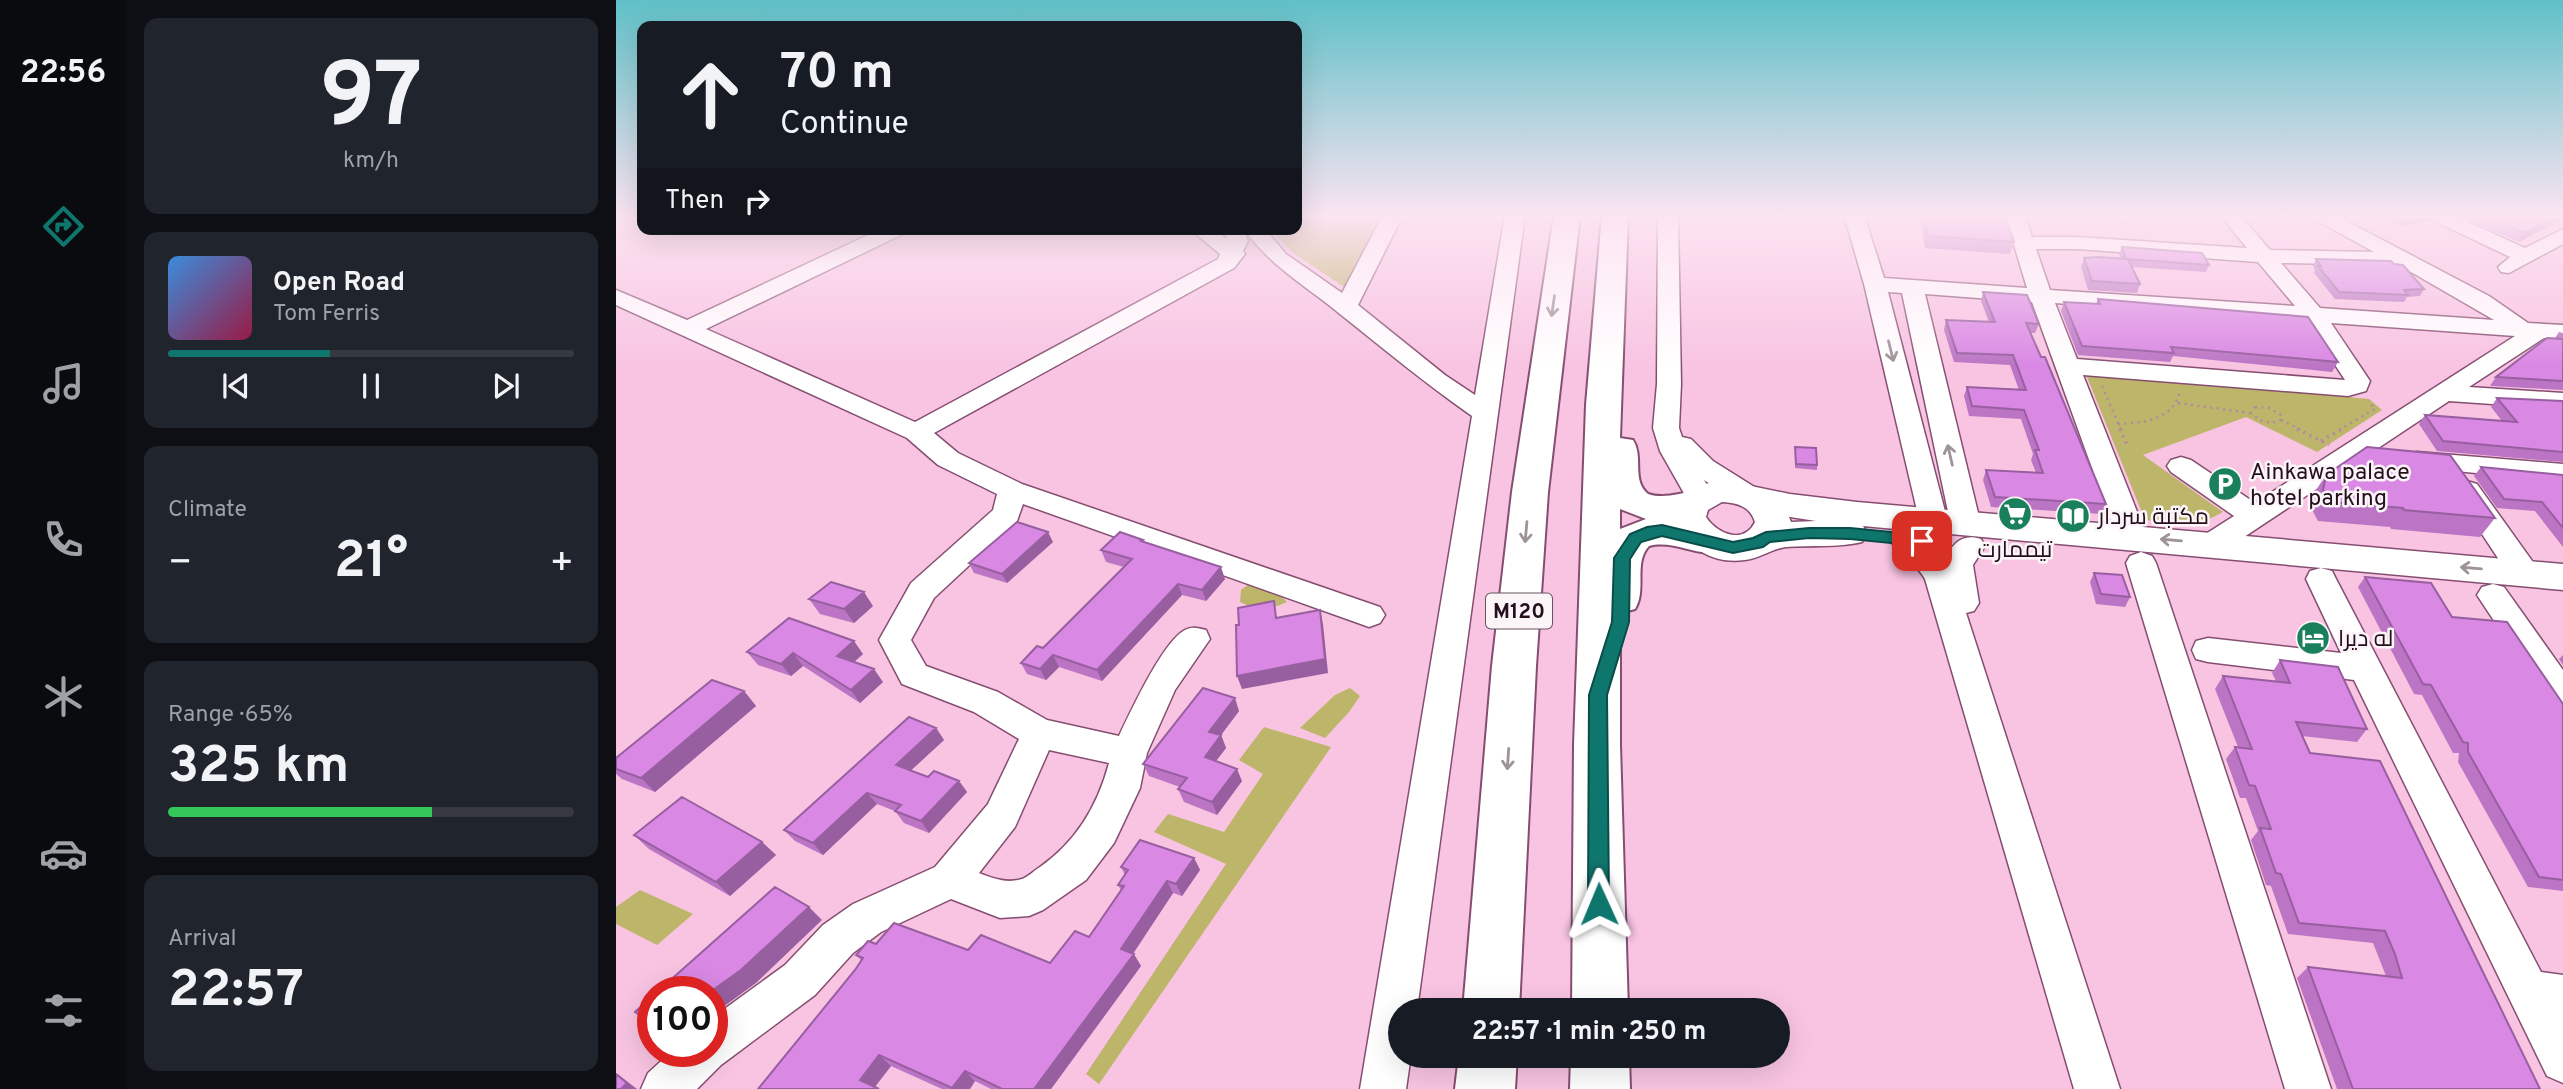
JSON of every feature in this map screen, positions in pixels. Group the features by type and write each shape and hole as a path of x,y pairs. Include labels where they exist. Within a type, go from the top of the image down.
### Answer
{"highway":[{"name":"M120","path":"1492,998 1514,666 1530,492 1560,266"},
{"path":"1600,998 1598,695 1603,405 1612,266"},
{"path":"1603,405 1621,446 1622,486 1628,496 1645,506 1660,509 1685,506 1697,500"},
{"path":"1598,695 1620,622 1622,558 1630,544 1643,534 1662,530 1708,542"},
{"path":"1485,1089 1487,1068"},
{"path":"1600,1068 1601,1089"}],"main road":[{"path":"1943,531 1766,537 1746,547 1733,548 1708,542 1690,526 1688,517 1697,500 1722,491 1802,509 1848,514 1943,531 2136,550 2321,579 2563,601"},
{"path":"1751,496 1766,506 1773,522 1766,537"},
{"path":"2136,550 2212,544 2563,577"}],"street":[{"path":"685,330 820,266"},
{"path":"916,432 1222,266"},
{"path":"1290,266 1346,307 1436,380 1486,414"},
{"path":"1346,307 1367,266"},
{"path":"1383,1089 1508,266"},
{"path":"1668,266 1668,440 1697,500"},
{"path":"1869,266 1943,531 1962,552 1956,569 1973,652 1975,690"},
{"path":"2031,266 2136,550 2308,1089"},
{"path":"2068,366 2347,388 2357,386 2358,381 2314,315 2273,266"},
{"path":"2417,266 2541,331"},
{"path":"2506,269 2512,266"},
{"path":"1875,284 2541,331"},
{"path":"1912,287 1943,531 1927,557 1935,568 1975,690 2096,1089"},
{"path":"2410,322 2466,292"},
{"path":"616,297 916,432 948,459 1012,490 1369,615"},
{"path":"2212,544 2541,331"},
{"path":"1669,384 1675,399 1680,442 1703,467 1751,496"},
{"path":"2444,393 2563,401"},
{"path":"2348,454 2563,472"},
{"path":"2448,463 2524,573"},
{"path":"2181,466 2254,516"},
{"path":"1012,490 1006,514 922,591 895,640 914,675 986,702 1039,733 1129,753"},
{"path":"2321,579 2365,667 2546,994 2563,1060"},
{"path":"2493,595 2563,697"},
{"path":"950,880 1000,899 1029,897 1072,867 1105,820 1121,788 1129,753 1161,684 1194,639"},
{"path":"2208,650 2365,667"},
{"path":"728,1034 800,980 838,939 867,918 950,880 1002,815 1039,733"},
{"path":"664,1089 688,1067"}],"path":[{"path":"2104,381 2102,386 2127,445"},
{"path":"2118,424 2149,421 2162,416 2178,403 2181,393 2178,385"},
{"path":"2178,403 2251,413 2266,422 2281,420 2348,454"},
{"path":"2251,413 2255,407 2269,408 2281,415 2281,420"}],"shaded area":[{"path":"1313,266 1355,266 1344,287"},
{"path":"2085,372 2369,399 2382,410 2317,452 2246,417 2143,455 2223,512 2196,526 2145,520"},
{"path":"1249,584 1278,593 1287,602 1264,608 1240,602 1241,590"},
{"path":"1350,688 1360,696 1325,738 1300,728 1335,695"},
{"path":"1264,727 1331,747 1099,1084 1086,1074 1226,864 1154,832 1168,814 1224,832 1263,774 1239,760"},
{"path":"640,890 693,914 657,945 616,924 616,907"}],"building":[{"path":"2087,266 2131,266 2140,284 2092,281"},
{"path":"2318,266 2404,266 2424,289 2404,290 2408,295 2339,292"},
{"path":"1983,292 2027,295 2039,324 2026,323 2041,357 2045,357 2106,504 1995,497 1986,470 2043,473 2035,450 2039,450 2024,410 1972,406 1967,387 2026,390 2013,355 1957,353 1946,320 1995,322"},
{"path":"2098,299 2308,317 2338,362 2171,347 2174,353 2082,346 2064,302 2100,304"},
{"path":"2547,338 2563,339 2563,381 2496,377"},
{"path":"2497,398 2563,401 2563,452 2443,441 2425,415 2517,422"},
{"path":"1795,447 1816,448 1817,465 1796,464"},
{"path":"2367,447 2450,455 2495,518 2330,502 2323,490 2326,475"},
{"path":"2481,467 2563,475 2563,528 2542,502 2504,499"},
{"path":"1017,522 1048,532 1002,574 969,563"},
{"path":"1120,532 1221,567 1202,590 1178,584 1097,670 1053,655 1040,669 1021,663 1037,646 1043,648 1132,559 1101,550"},
{"path":"2094,573 2122,575 2130,597 2101,594"},
{"path":"2365,577 2431,583 2452,617 2507,622 2563,704 2563,880 2539,877 2468,752 2468,743 2463,742 2431,685 2423,684"},
{"path":"831,582 864,592 844,609 809,599"},
{"path":"1274,601 1276,618 1320,610 1325,659 1237,676 1238,608"},
{"path":"789,618 854,641 837,656 874,669 851,690 793,653 781,664 747,652"},
{"path":"2280,660 2338,667 2367,729 2296,722 2310,753 2380,761 2540,1089 2353,1089 2308,967 2402,978 2385,931 2299,923 2281,874 2276,873 2260,828 2271,829 2255,786 2249,785 2235,747 2252,749 2223,676 2290,683"},
{"path":"712,680 744,691 641,778 616,769 616,758"},
{"path":"1203,688 1235,698 1209,732 1221,735 1205,757 1237,769 1212,802 1178,789 1187,778 1143,764"},
{"path":"909,717 936,728 896,765 928,777 934,771 959,781 921,821 895,811 901,805 867,793 813,843 784,830"},
{"path":"682,797 762,842 716,882 634,835"},
{"path":"1140,840 1194,858 1176,884 1167,881 1121,949 1134,954 1034,1089 1002,1089 965,1071 952,1088 879,1055 860,1080 879,1089 758,1089 855,970 863,958 856,955 868,941 876,944 894,923 968,950 981,935 1050,963 1075,931 1089,937 1124,886 1118,885 1128,870 1121,867"},
{"path":"775,887 809,907 728,979 728,976 675,976"},
{"path":"616,1074 627,1083 621,1089 616,1089"}],"place":[{"name":"Ainkawa palace hotel parking","path":"2225,484"},
{"name":"تیممارت","path":"2015,514"},
{"name":"مكتبة سردار","path":"2073,516"},
{"name":"له ديرا","path":"2313,638"}],"route":[{"path":"1599,904 1598,695 1620,622 1622,558 1635,538 1662,530 1733,548 1746,547 1766,537 1809,533 1850,533 1922,541"}]}
